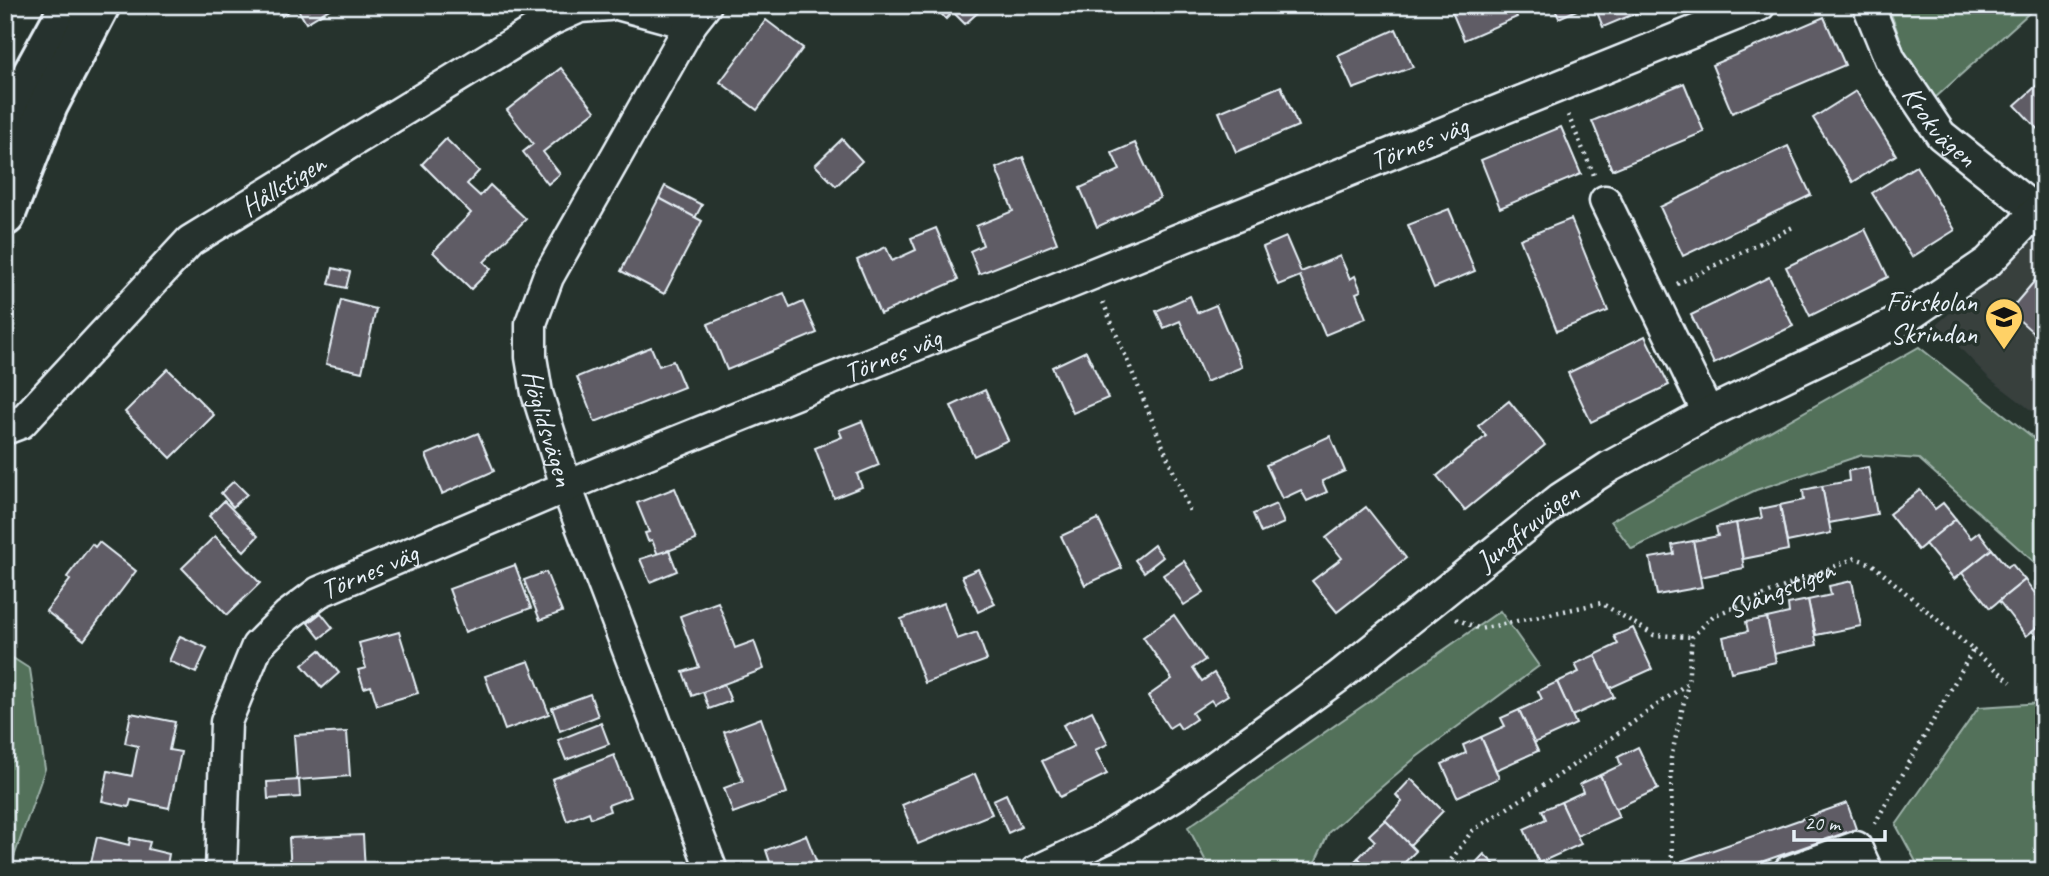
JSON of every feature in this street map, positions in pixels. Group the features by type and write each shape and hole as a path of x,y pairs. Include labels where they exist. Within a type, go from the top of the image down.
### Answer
{"main road":[{"path":"5,141 23,91 70,5"},
{"path":"5,216 48,105 100,5"}],"street":[{"name":"Hållstigen","path":"5,429 20,423 190,241 551,20 580,7 609,5"},
{"path":"621,5 699,15"},
{"name":"Törnes väg","path":"221,871 226,722 257,646 287,616 319,592 568,489 601,472 1760,5"},
{"name":"Krokvägen","path":"1868,5 1890,59 1941,135 2041,210"},
{"name":"Höglidsvägen","path":"699,15 548,277 531,323 531,357 537,393 568,489 712,871"},
{"path":"1605,201 1708,413"},
{"name":"Jungfruvägen","path":"1036,871 1104,839 1180,792 1338,677 1561,498 1609,467 1708,413 1904,319 1988,262 2041,210"},
{"path":"1789,871 1861,859"}],"path":[{"path":"1557,89 1605,201"},
{"path":"1651,297 1795,226"},
{"path":"1091,276 1191,514"},
{"name":"Svängstigen","path":"1692,637 1713,616 1855,558 1872,564 2011,682"},
{"path":"1426,606 1480,629 1601,603 1654,635 1692,637 1688,683 1671,758 1672,871"},
{"path":"1861,859 1873,827 1973,650"},
{"path":"1443,871 1472,831 1562,773 1688,683"}],"shaded area":[{"name":"Förskolan Skrindan","path":"2039,236 2044,241 2044,420 1990,379 1937,324"}],"green space":[{"path":"1888,5 2038,5 1935,98 1907,59"},
{"path":"1919,347 2044,446 2044,571 1919,459 1862,455 1756,490 1632,549 1611,521"},
{"path":"1500,611 1539,666 1414,759 1329,832 1311,871 1211,871 1188,827"},
{"path":"5,653 30,669 45,769 9,871 5,871"},
{"path":"2044,703 2044,860 2030,871 1921,871 1896,825 1979,707"}],"building":[{"path":"276,5 336,5 306,23 296,6 282,16"},
{"path":"933,5 984,7 965,24 953,12 946,19"},
{"path":"1449,5 1512,5 1517,17 1464,40"},
{"path":"1553,5 1588,5 1559,18"},
{"path":"1594,5 1644,5 1646,9 1603,27"},
{"path":"1824,17 1845,65 1732,113 1712,65"},
{"path":"766,20 803,48 757,110 720,82"},
{"path":"1396,29 1413,67 1353,89 1338,55"},
{"path":"561,68 595,111 543,152 560,174 548,184 523,152 533,144 507,110"},
{"path":"2044,79 2044,136 2015,105"},
{"path":"1684,83 1704,132 1612,170 1592,121"},
{"path":"1281,86 1298,126 1236,152 1219,112"},
{"path":"1856,91 1896,155 1853,182 1813,118"},
{"path":"1561,127 1581,174 1500,208 1481,160"},
{"path":"446,139 479,171 467,184 480,196 490,185 526,219 484,262 491,269 471,289 433,252 471,213 422,164"},
{"path":"842,139 862,161 836,186 815,165"},
{"path":"1135,143 1160,198 1097,227 1080,188 1120,170 1112,153"},
{"path":"1788,146 1811,195 1683,256 1660,207"},
{"path":"1023,157 1057,243 979,274 970,251 983,245 976,226 1013,211 996,168"},
{"path":"1916,166 1955,230 1912,257 1872,193"},
{"path":"665,186 702,205 695,218 659,198"},
{"path":"659,198 702,221 664,294 621,271"},
{"path":"1449,209 1475,271 1434,288 1408,225"},
{"path":"1571,219 1608,311 1557,331 1520,239"},
{"path":"936,228 958,280 880,314 857,260 886,247 892,261 916,250 911,238"},
{"path":"1865,229 1888,277 1810,316 1786,267"},
{"path":"1286,237 1301,272 1340,256 1350,279 1355,276 1361,291 1356,293 1366,318 1325,335 1300,276 1278,285 1263,247"},
{"path":"333,268 350,272 346,288 329,284"},
{"path":"1769,277 1793,326 1714,364 1691,315"},
{"path":"2038,277 2044,282 2044,342 2009,311"},
{"path":"784,293 790,308 803,302 817,333 727,370 708,324"},
{"path":"1190,296 1197,313 1216,305 1242,367 1206,382 1180,321 1164,328 1156,311"},
{"path":"341,300 376,309 362,372 326,364"},
{"path":"1645,336 1669,385 1591,422 1568,373"},
{"path":"651,347 659,366 673,361 684,387 595,422 577,377"},
{"path":"1086,351 1108,398 1073,413 1052,367"},
{"path":"168,369 214,415 171,458 125,412"},
{"path":"985,390 1008,440 974,456 951,406"},
{"path":"1509,401 1545,445 1465,510 1437,476 1486,436 1478,426"},
{"path":"862,421 879,465 857,474 862,487 834,498 815,448 842,437 839,430"},
{"path":"478,433 494,471 442,494 426,455"},
{"path":"1330,436 1345,471 1322,481 1327,492 1307,501 1301,490 1282,499 1266,465"},
{"path":"1868,467 1877,514 1829,523 1822,486 1849,481 1848,471"},
{"path":"234,481 247,494 233,507 221,493"},
{"path":"1822,486 1831,533 1787,542 1780,505 1804,500 1803,490"},
{"path":"675,488 696,540 658,555 652,540 648,541 645,533 649,532 637,503"},
{"path":"1920,490 1935,509 1943,503 1956,519 1918,550 1889,514"},
{"path":"224,501 258,536 244,551 209,516"},
{"path":"1276,504 1284,523 1261,533 1253,514"},
{"path":"1780,505 1788,550 1743,559 1736,523 1762,518 1760,509"},
{"path":"1366,507 1406,558 1337,612 1312,581 1342,558 1326,538"},
{"path":"1098,519 1122,568 1085,585 1061,536"},
{"path":"1956,519 1971,538 1979,532 1992,549 1954,579 1925,544"},
{"path":"1736,523 1744,568 1700,577 1693,541 1718,536 1716,527"},
{"path":"215,536 260,583 227,615 182,568"},
{"path":"1693,541 1702,587 1657,595 1650,558 1674,554 1672,545"},
{"path":"99,542 136,571 84,640 46,611 70,580 67,577 92,544 95,547"},
{"path":"1154,545 1163,557 1144,572 1135,560"},
{"path":"1992,549 2007,567 2012,564 2025,580 1990,608 1962,573"},
{"path":"669,550 677,571 650,582 640,559"},
{"path":"1184,561 1204,592 1184,605 1163,575"},
{"path":"515,565 531,608 465,632 449,589"},
{"path":"978,569 995,604 978,612 962,576"},
{"path":"546,572 562,612 540,620 524,580"},
{"path":"2025,580 2037,596 2044,593 2044,622 2026,636 1999,601"},
{"path":"1852,581 1861,626 1816,635 1808,600 1831,595 1829,586"},
{"path":"1808,600 1817,645 1774,654 1767,618 1789,613 1788,604"},
{"path":"718,602 735,648 754,641 764,669 692,696 683,672 699,667 680,616"},
{"path":"944,603 957,639 977,632 987,660 925,683 901,619"},
{"path":"321,613 333,628 320,638 308,623"},
{"path":"1174,615 1205,660 1193,668 1202,681 1214,673 1228,695 1214,704 1211,700 1192,713 1196,719 1181,729 1177,723 1169,728 1148,696 1172,679 1143,637"},
{"path":"1767,618 1776,662 1731,672 1723,637 1748,631 1746,622"},
{"path":"2044,622 2044,646 2032,631"},
{"path":"1633,628 1652,669 1610,688 1595,655 1618,644 1614,636"},
{"path":"399,632 418,693 377,705 371,686 364,688 358,670 366,668 359,643"},
{"path":"180,636 207,648 196,673 169,661"},
{"path":"320,650 339,673 322,688 302,665"},
{"path":"1595,655 1614,697 1572,716 1557,682 1579,672 1575,664"},
{"path":"529,661 549,714 505,730 485,676"},
{"path":"1557,682 1576,724 1534,743 1519,710 1542,699 1538,691"},
{"path":"724,684 731,701 709,709 703,692"},
{"path":"590,694 598,716 560,731 552,708"},
{"path":"1519,710 1538,751 1496,770 1481,737 1505,726 1501,718"},
{"path":"1092,711 1108,744 1095,750 1107,774 1060,797 1042,761 1074,746 1063,725"},
{"path":"131,713 175,722 169,750 181,752 169,808 131,800 129,807 102,801 108,771 132,776 138,746 125,743"},
{"path":"761,718 787,793 733,813 724,788 743,781 724,732"},
{"path":"601,723 609,744 566,760 558,740"},
{"path":"347,732 350,776 297,780 294,735"},
{"path":"1481,737 1499,778 1457,797 1442,764 1466,753 1463,745"},
{"path":"1638,747 1658,789 1615,809 1600,775 1621,765 1618,757"},
{"path":"614,755 630,797 608,805 610,811 591,818 589,812 567,821 552,779"},
{"path":"975,774 992,814 918,844 902,805"},
{"path":"1600,775 1619,817 1577,836 1561,802 1583,792 1580,784"},
{"path":"1411,779 1443,811 1410,845 1385,820 1402,802 1396,795"},
{"path":"299,780 300,797 268,799 267,782"},
{"path":"1006,794 1021,827 1008,833 993,800"},
{"path":"1561,802 1581,844 1539,863 1524,829 1546,819 1542,810"},
{"path":"1847,803 1856,829 1735,871 1685,871 1682,861"},
{"path":"1385,820 1416,851 1396,871 1371,871 1358,858 1375,841 1369,835"},
{"path":"363,835 365,871 291,871 289,838"},
{"path":"806,835 820,871 773,871 766,850"},
{"path":"97,837 129,845 130,838 150,842 148,849 169,854 166,871 89,871"},
{"path":"1484,854 1501,871 1469,870"},
{"path":"1358,858 1371,871 1345,871"}],"place":[{"name":"Förskolan Skrindan","path":"2004,351"}]}
